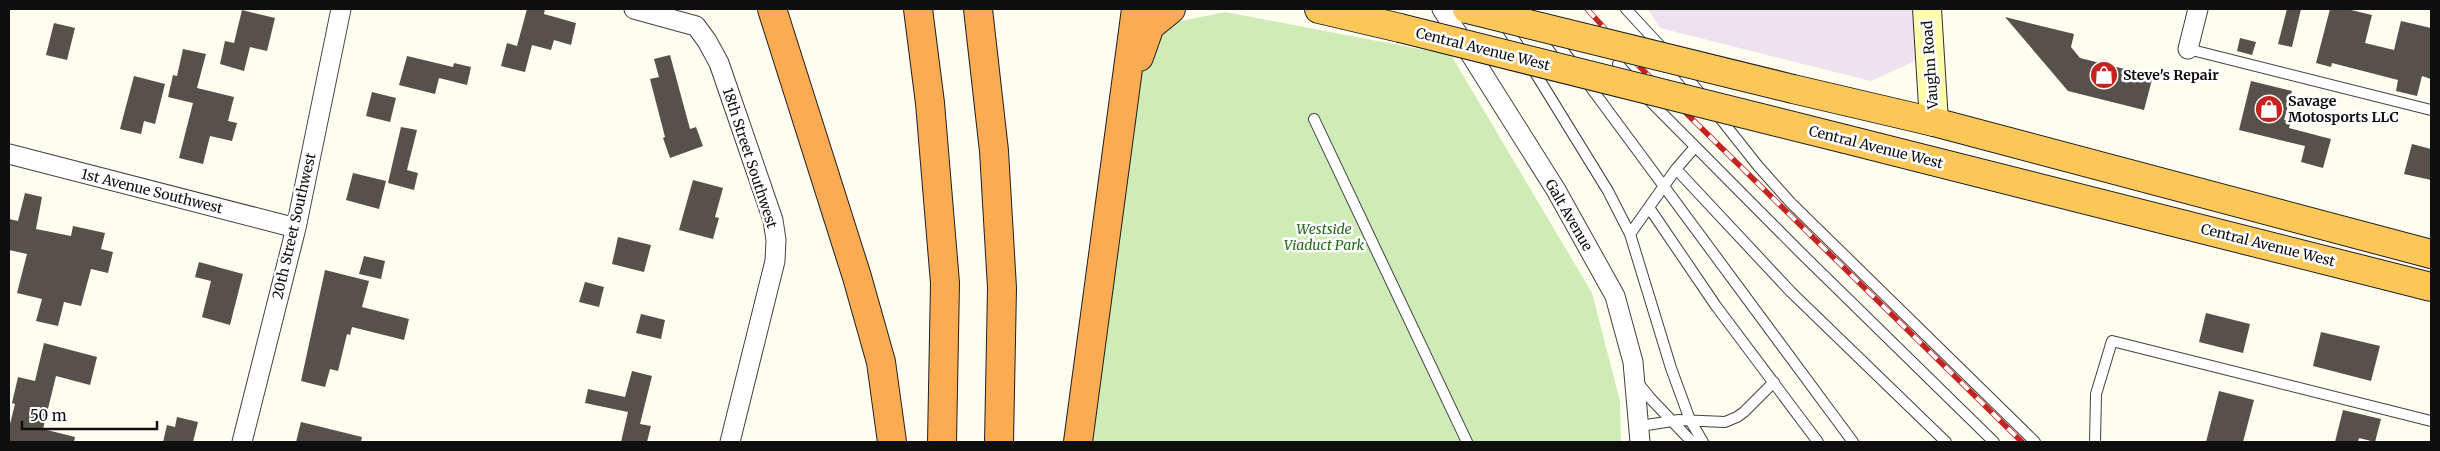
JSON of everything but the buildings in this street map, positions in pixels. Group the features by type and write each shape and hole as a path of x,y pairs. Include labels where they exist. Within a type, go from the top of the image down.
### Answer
{"highway":[{"path":"772,9 857,277 881,362 892,442"},
{"path":"918,9 930,103 945,282 942,442"},
{"path":"978,9 994,151 1002,288 999,442"},
{"path":"1078,442 1136,9"},
{"path":"1125,96 1150,26 1172,9"},
{"name":"Central Avenue West","path":"1319,9 1692,101 1842,131 2144,213 2431,287"},
{"path":"1467,9 1934,122 2431,254"},
{"path":"1842,131 1900,133 1919,130 1934,122"},
{"path":"1934,122 1943,138 1965,152 2144,213"}],"main road":[{"name":"Vaughn Road","path":"1927,9 1934,122"}],"street":[{"name":"20th Street Southwest","path":"242,442 296,228 341,9"},
{"name":"18th Street Southwest","path":"634,9 696,26 708,40 719,63 773,220 776,240 775,261 730,442"},
{"name":"Galt Avenue","path":"1442,9 1556,190 1615,296 1634,375 1640,434"},
{"path":"2188,49 2198,9"},
{"name":"1st Avenue Southwest","path":"9,154 296,228"}],"lane":[{"path":"1494,9 1608,191 1630,234 1671,368 1690,420 1703,442"},
{"path":"1626,9 1690,79 1758,166 1791,203 2035,442"},
{"path":"1536,16 1665,186 1853,442"},
{"path":"2188,49 2431,110"},
{"path":"1618,64 1651,102 1695,147 1994,442"},
{"path":"1314,119 1467,442"},
{"path":"1630,234 1650,209 1676,169 1695,147"},
{"path":"1676,169 1791,292 1946,442"},
{"path":"1650,209 1716,306 1818,442"},
{"path":"2095,442 2096,394 2112,341 2431,421"},
{"path":"1634,375 1646,394 1692,442"},
{"path":"1640,434 1671,421 1725,422 1737,417 1774,382"}],"shaded area":[{"path":"1648,9 1932,9 1930,54 1871,81 1660,28"}],"green space":[{"name":"Westside Viaduct Park","path":"1225,12 1451,55 1592,293 1620,401 1621,442 1089,442 1144,60 1172,23"}],"railway":[{"path":"1587,9 1637,64 1691,118 2022,442"}],"place":[{"name":"Steve's Repair","path":"2104,75"},
{"name":"Savage Motosports LLC","path":"2269,109"}]}
